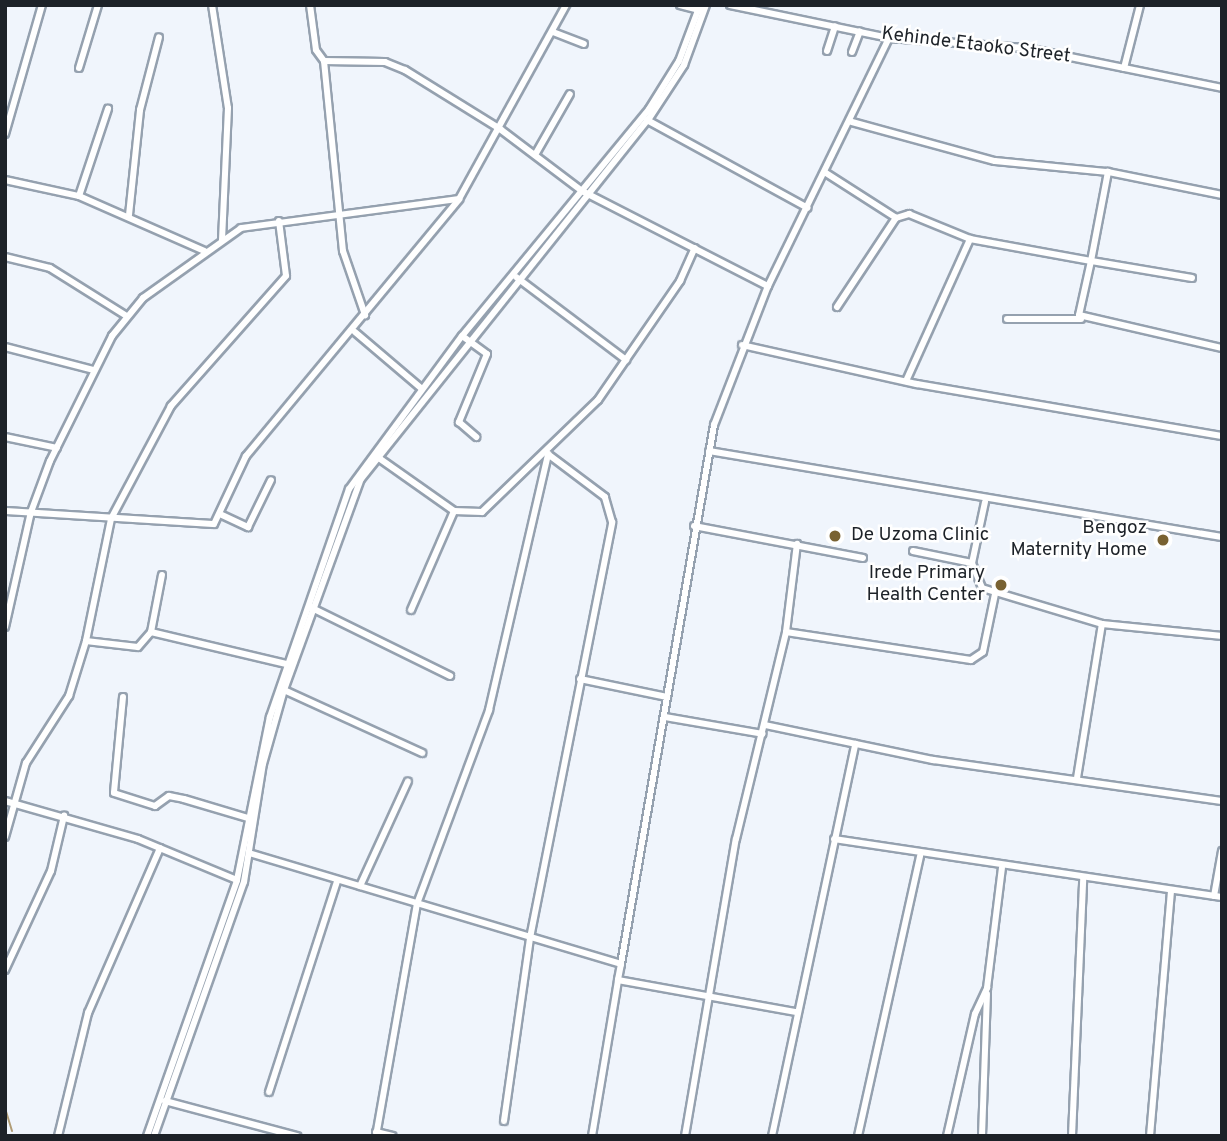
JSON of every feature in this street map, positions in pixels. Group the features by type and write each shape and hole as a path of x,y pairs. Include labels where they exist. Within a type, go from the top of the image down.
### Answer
{"street":[{"path":"5,134 42,5"},
{"path":"79,68 98,5"},
{"path":"212,5 228,108 222,240"},
{"path":"310,5 316,50 324,61 338,210 365,315"},
{"path":"5,511 215,524 222,514 246,456 355,332 365,315 458,199 500,129 566,5"},
{"path":"645,119 679,61 699,8 680,5"},
{"path":"147,1136 237,880 256,764 286,664 339,510 375,455 424,390 645,119 684,65 706,5"},
{"name":"Kehinde Etaoko Street","path":"730,5 888,38 1026,48 1222,88"},
{"path":"1124,68 1140,5"},
{"path":"827,51 835,26"},
{"path":"852,52 860,31"},
{"path":"553,32 584,44"},
{"path":"129,215 140,110 159,37"},
{"path":"592,1136 665,717 694,526 709,451 742,345 768,286 852,122 888,38"},
{"path":"324,61 385,62 405,70 500,129 585,192 768,286"},
{"path":"535,155 569,94"},
{"path":"79,196 108,109"},
{"path":"645,119 808,208"},
{"path":"852,122 995,161 1108,172 1222,195"},
{"path":"1081,319 1108,172"},
{"path":"826,173 896,218"},
{"path":"5,180 79,196 129,215 146,229 204,251"},
{"path":"5,627 31,512 93,370 125,315 204,251 241,228 338,210 458,199"},
{"path":"837,307 896,218 909,214 970,239 1192,278"},
{"path":"5,837 8,801 26,763 69,696 86,641 111,519 176,396 286,276 279,221"},
{"path":"906,381 970,239"},
{"path":"375,455 454,511 482,512 548,454 626,360 695,248"},
{"path":"5,257 50,268 125,315"},
{"path":"516,276 626,360"},
{"path":"1007,319 1081,319 1222,348"},
{"path":"355,332 424,390"},
{"path":"465,338 487,354 459,422 476,437"},
{"path":"742,345 906,381 1222,436"},
{"path":"5,347 93,370"},
{"path":"5,437 57,448"},
{"path":"709,451 985,502 1222,537"},
{"path":"504,1121 530,938 611,507 548,454"},
{"path":"393,1136 376,1134 417,904 489,710 548,454"},
{"path":"153,1136 249,853 263,764 284,690 350,502 375,455"},
{"path":"222,514 248,527 271,480"},
{"path":"985,502 972,563 978,582 995,594 1102,624 1222,636"},
{"path":"411,610 454,511"},
{"path":"694,526 863,558"},
{"path":"685,1136 736,839 786,632 797,544"},
{"path":"913,551 972,563"},
{"path":"86,641 138,647 151,632 162,575"},
{"path":"786,632 971,660 983,652 995,594"},
{"path":"312,608 450,676"},
{"path":"1077,778 1102,624"},
{"path":"151,632 286,664"},
{"path":"580,679 667,697"},
{"path":"284,690 422,753"},
{"path":"123,697 114,793 155,806 169,796 248,818"},
{"path":"665,717 763,734"},
{"path":"765,725 855,744 1222,801"},
{"path":"772,1136 796,1012 855,744"},
{"path":"360,886 408,781"},
{"path":"8,801 160,848 237,880"},
{"path":"5,970 51,871 64,817"},
{"path":"834,839 920,856 1218,897 1222,851"},
{"path":"58,1136 88,1013 160,848"},
{"path":"249,853 621,964"},
{"path":"858,1136 920,856"},
{"path":"982,1136 987,988 1002,868"},
{"path":"1072,1136 1083,879"},
{"path":"269,1092 337,881"},
{"path":"1150,1136 1171,891"},
{"path":"618,980 796,1012"},
{"path":"947,1136 975,1014 987,988"},
{"path":"164,1101 297,1136"},
{"path":"255,1136 257,1127"}],"waterway":[{"path":"5,1108 12,1131"}],"place":[{"name":"De Uzoma Clinic","path":"835,536"},
{"name":"Bengoz Maternity Home","path":"1163,540"},
{"name":"Irede Primary Health Center","path":"1001,585"}]}
